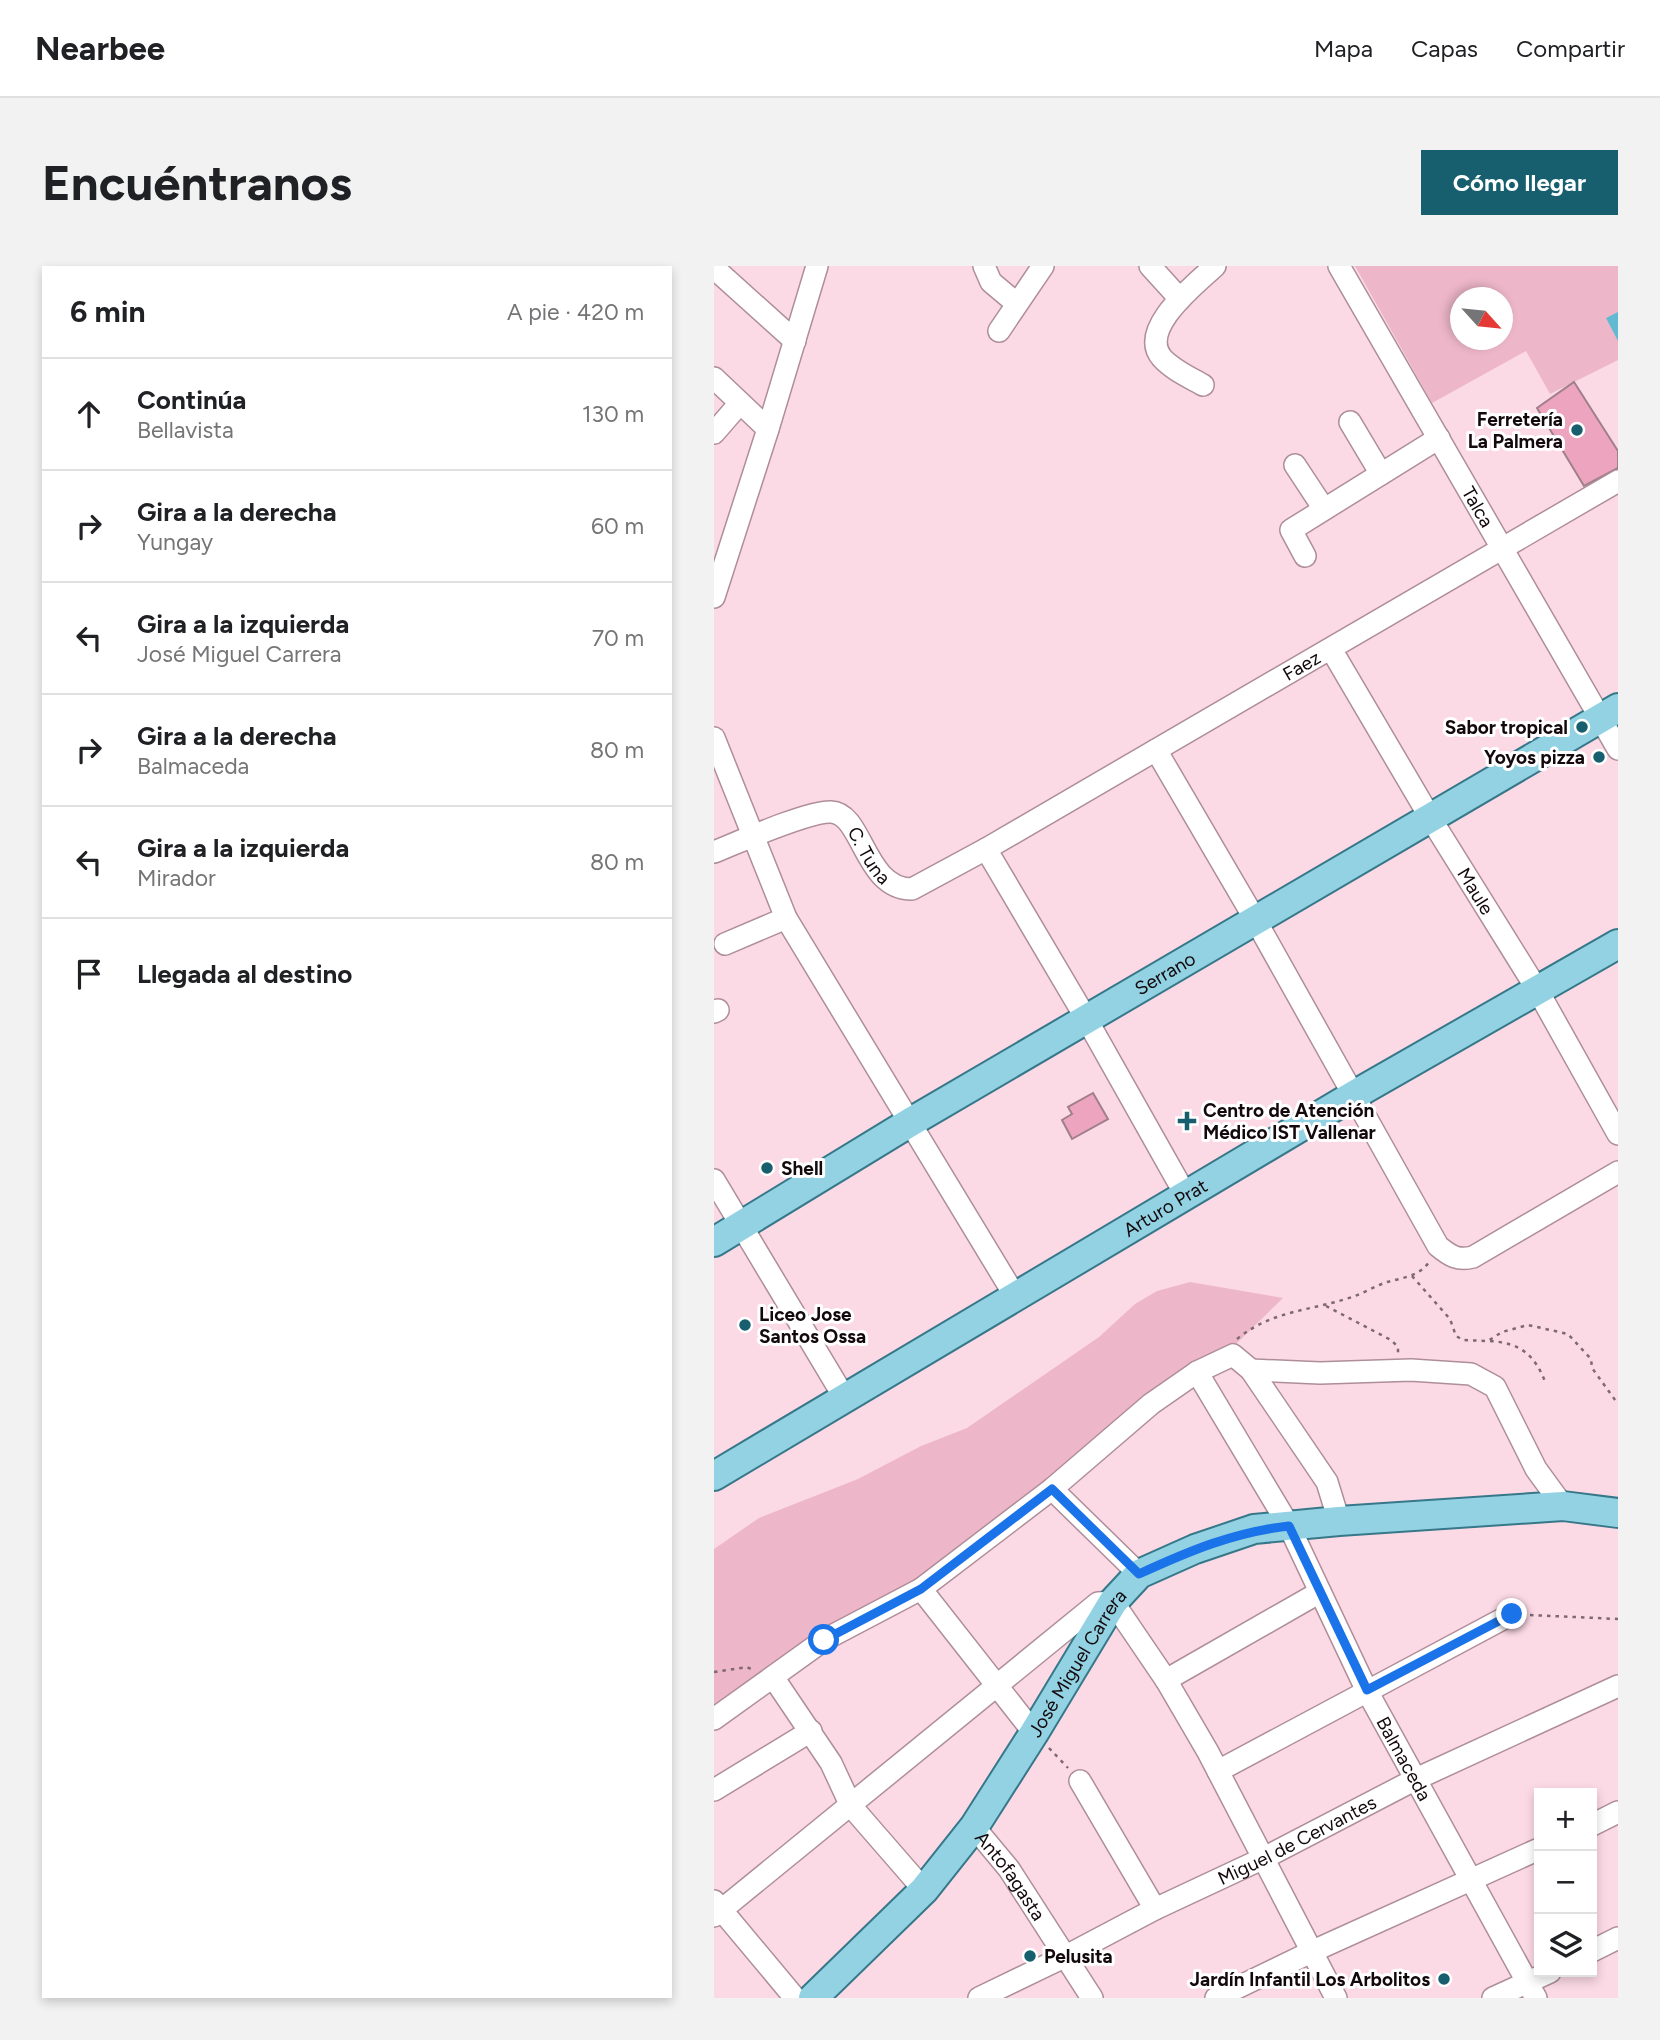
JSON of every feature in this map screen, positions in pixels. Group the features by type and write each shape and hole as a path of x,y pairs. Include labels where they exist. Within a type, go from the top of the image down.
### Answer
{"main road":[{"name":"Serrano","path":"714,1242 909,1123 1609,714"},
{"name":"Arturo Prat","path":"714,1476 1185,1194 1618,944"},
{"name":"José Miguel Carrera","path":"813,1998 924,1890 974,1827 1113,1602 1139,1574 1195,1549 1254,1530 1339,1521 1563,1506 1618,1513"}],"street":[{"path":"714,597 817,266"},
{"path":"984,266 991,282 1016,303"},
{"path":"999,331 1043,266"},
{"path":"1150,266 1180,299"},
{"path":"1203,385 1160,356 1156,345 1160,324 1180,299 1215,266"},
{"name":"Talca","path":"1339,266 1502,549 1609,714 1618,749"},
{"path":"714,268 795,341"},
{"path":"714,378 768,429"},
{"path":"714,433 740,403"},
{"path":"1350,422 1381,474"},
{"path":"1305,556 1291,530 1439,438"},
{"path":"1295,465 1324,509"},
{"name":"Faez","path":"986,849 1618,481"},
{"name":"Maule","path":"1331,649 1430,819 1538,991 1618,1134"},
{"path":"714,738 786,918 1015,1296"},
{"path":"1156,750 1438,1246 1461,1260 1473,1257 1618,1172"},
{"name":"C. Tuna","path":"714,852 816,814 835,812 846,820 878,872 889,883 901,889 912,889 986,849"},
{"path":"986,849 1185,1194"},
{"path":"725,944 786,918"},
{"path":"714,1180 844,1397"},
{"path":"714,1719 824,1640 921,1589 1052,1489 1151,1404 1232,1350 1251,1370 1328,1482 1339,1521"},
{"path":"1251,1370 1320,1373 1411,1370 1471,1374 1495,1387 1536,1469 1563,1506"},
{"name":"Balmaceda","path":"1197,1372 1289,1526 1367,1690 1532,1991"},
{"path":"1052,1489 1139,1574"},
{"path":"921,1589 1034,1733"},
{"path":"1166,1680 1320,1592"},
{"path":"795,1998 717,1909 851,1807 1098,1604 1113,1602 1166,1680 1218,1771 1336,1998"},
{"path":"1218,1771 1512,1614"},
{"path":"773,1677 831,1763 851,1807 924,1890"},
{"name":"Miguel de Cervantes","path":"979,1998 1155,1909 1264,1858 1416,1779 1618,1686"},
{"path":"714,1790 811,1731"},
{"path":"1080,1781 1155,1909"},
{"path":"1597,1822 1618,1812"},
{"name":"Antofagasta","path":"974,1827 1009,1869 1092,1998"},
{"path":"1216,1998 1535,1851"},
{"path":"1597,1948 1618,1938"},
{"path":"1493,1998 1532,1991 1545,1977"}],"path":[{"path":"1232,1350 1253,1326 1276,1315 1353,1297 1384,1283 1412,1276 1427,1266 1438,1246"},
{"path":"1412,1276 1450,1319 1456,1336 1463,1340 1510,1342 1535,1361 1546,1384"},
{"path":"1323,1305 1391,1340 1398,1348 1399,1362"},
{"path":"1488,1341 1521,1325 1568,1334 1591,1359 1592,1368 1618,1404"},
{"path":"1512,1614 1618,1619"},
{"path":"714,1672 747,1667 773,1677"},
{"path":"1034,1733 1080,1781"}],"shaded area":[{"path":"1355,266 1618,266 1618,360 1550,394 1526,351 1432,403"},
{"path":"1190,1282 1283,1298 1234,1346 917,1582 714,1709 714,1549 759,1518 858,1479 921,1446 967,1428 1099,1337 1135,1304 1157,1291"}],"water":[{"path":"1618,312 1618,341 1606,318"}],"building":[{"name":"Ferretería La Palmera","path":"1574,382 1618,451 1618,468 1584,486 1537,408"},
{"path":"1093,1093 1108,1119 1072,1139 1062,1120 1072,1114 1068,1107"}],"place":[{"name":"Ferretería La Palmera","path":"1577,430"},
{"name":"Sabor tropical","path":"1582,727"},
{"name":"Yoyos pizza","path":"1599,757"},
{"name":"Centro de Atención Médico IST Vallenar","path":"1187,1121"},
{"name":"Shell","path":"767,1168"},
{"name":"Liceo Jose Santos Ossa","path":"745,1325"},
{"name":"Pelusita","path":"1030,1956"},
{"name":"Jardín Infantil Los Arbolitos","path":"1444,1979"}],"route":[{"path":"824,1640 921,1589 1052,1489 1139,1574 1195,1549 1254,1530 1289,1526 1367,1690 1512,1614"}]}
